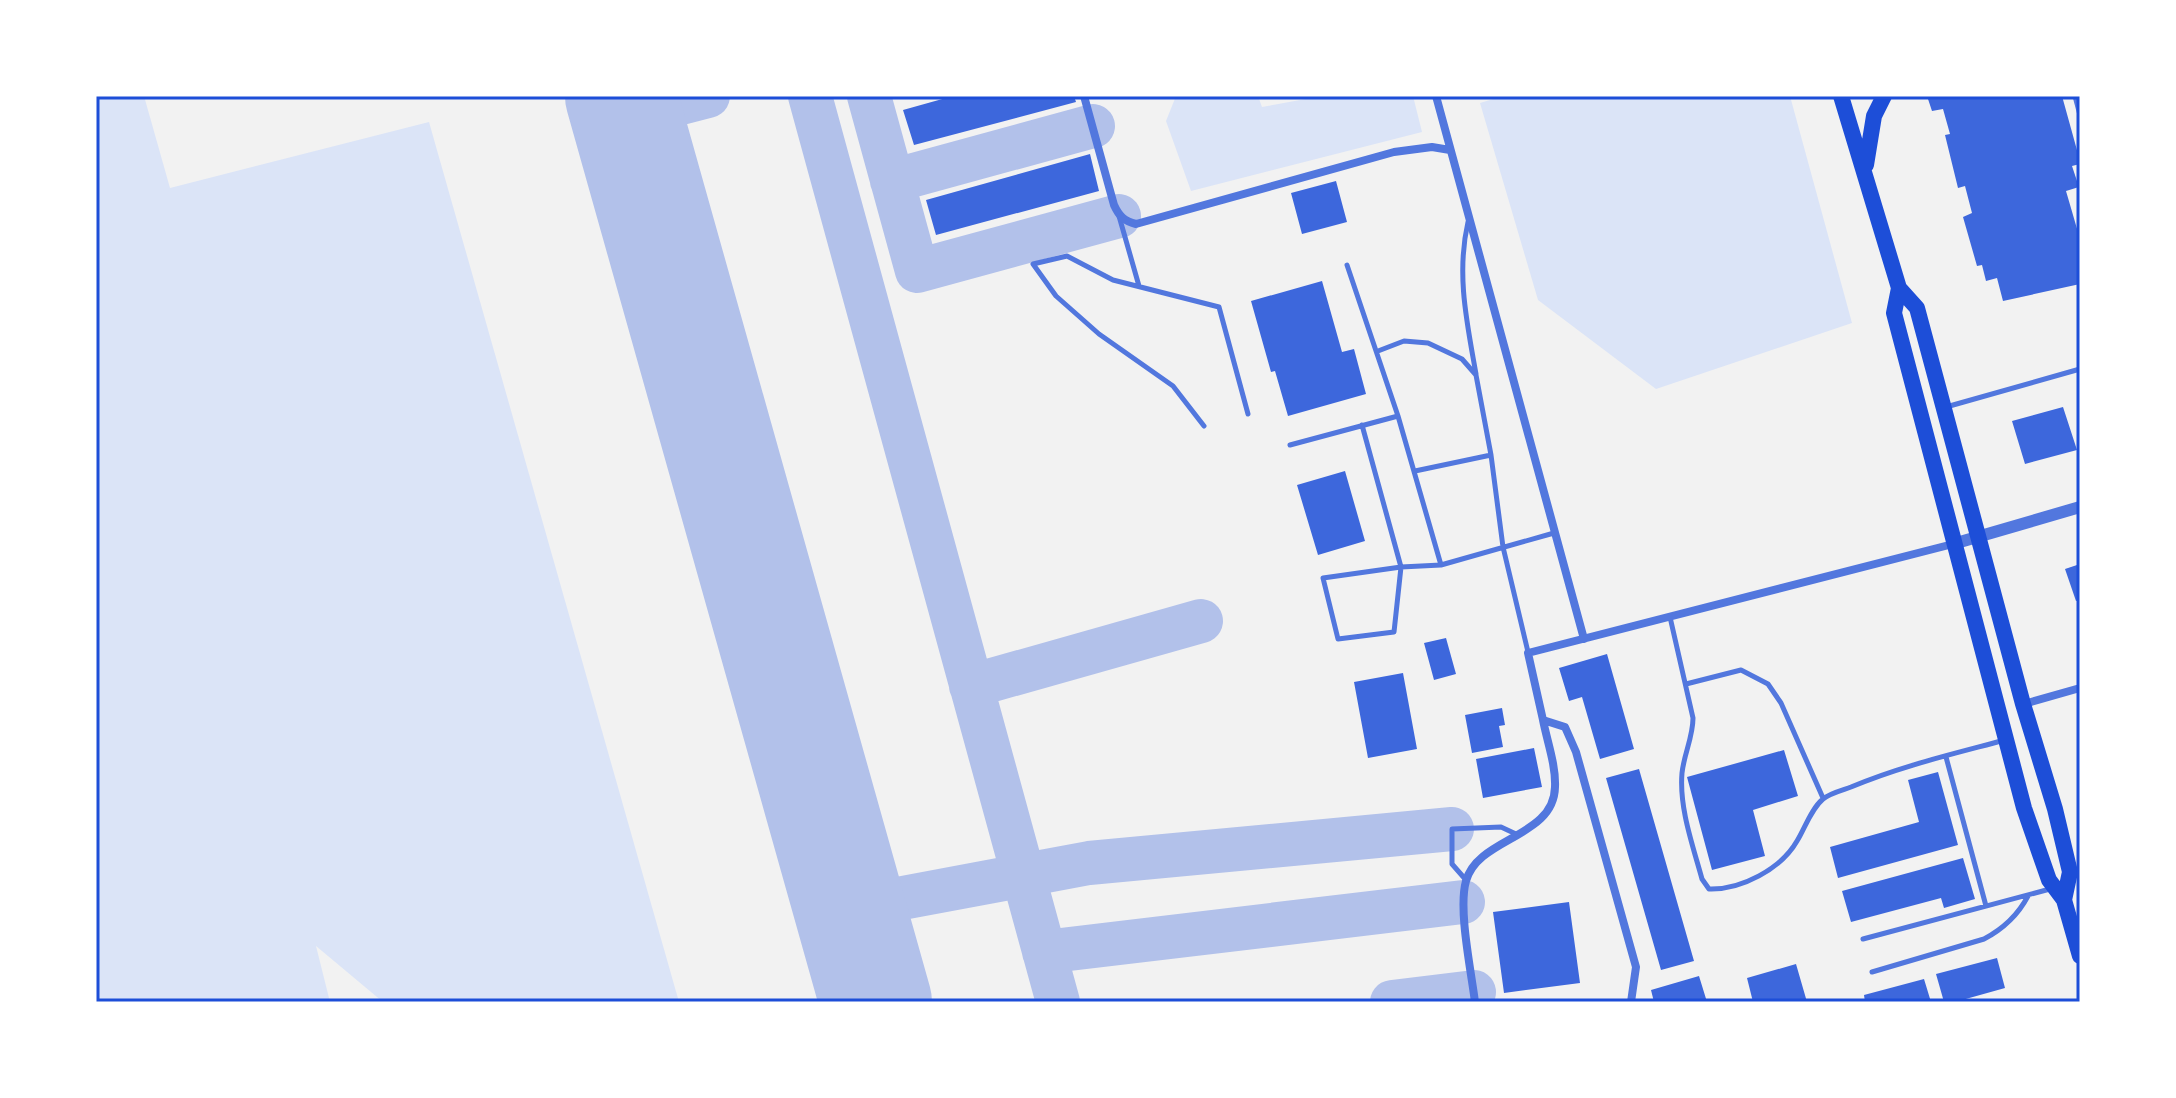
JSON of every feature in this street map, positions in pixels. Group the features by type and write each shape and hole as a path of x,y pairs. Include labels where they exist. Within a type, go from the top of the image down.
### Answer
{"main road":[{"path":"1841,96 1899,288 1917,308 1945,408 2070,872 2060,894"},
{"path":"1865,171 1874,116 1884,96"},
{"path":"1899,288 1894,313 2006,740 2035,840 2049,880 2060,894 2080,956"}],"street":[{"path":"1084,96 1119,216 1136,224 1394,152 1432,147 1450,150"},
{"path":"1436,96 1584,639"},
{"path":"1475,1002 1463,902 1466,880 1470,870 1482,857 1534,824 1547,811 1554,797 1555,784 1528,653 1953,544 2080,507"},
{"path":"2023,704 2080,688"},
{"path":"1543,720 1565,727 1576,752 1636,967 1631,1002"}],"lane":[{"path":"2075,96 2080,115"},
{"path":"1119,216 1139,287"},
{"path":"1469,218 1463,246 1462,291 1491,455 1503,547 1528,653"},
{"path":"1204,426 1173,386 1099,334 1056,296 1033,264 1067,256 1113,280 1219,307 1248,414"},
{"path":"1347,265 1378,351 1441,565"},
{"path":"1378,351 1404,341 1428,343 1462,359 1476,375"},
{"path":"1945,408 2080,369"},
{"path":"1290,445 1398,416"},
{"path":"1362,425 1401,567 1394,632 1338,639 1323,578 1401,567 1441,565 1555,532"},
{"path":"1415,471 1491,455"},
{"path":"1670,617 1693,718 1693,733 1682,770 1682,787 1702,879 1709,889 1748,881 1766,872 1796,844 1806,822 1823,798 1889,771 2006,740"},
{"path":"1686,684 1741,670 1768,684 1781,703 1823,798"},
{"path":"1946,756 1986,906"},
{"path":"1466,880 1452,864 1452,829 1501,827 1517,835"},
{"path":"1863,939 2029,895 2060,894"},
{"path":"1872,972 1984,939 2020,912 2029,895"}],"shaded area":[{"path":"96,96 144,96 170,188 429,122 679,1002 383,1002 316,946 330,1002 96,1002"},
{"path":"1176,96 1258,96 1262,107 1322,96 1413,96 1422,132 1191,191 1166,121"},
{"path":"1503,96 1790,96 1852,323 1656,389 1538,300 1480,103"}],"building":[{"path":"953,96 1074,96 1076,102 914,145 903,110"},
{"path":"1927,96 2062,96 2080,161 2080,164 2072,166 2079,187 2066,191 2080,239 2080,284 2003,301 1997,278 1986,281 1982,265 1977,266 1963,217 1972,213 1965,186 1958,188 1945,135 1950,134 1943,109 1932,111"},
{"path":"1090,154 1099,191 936,235 926,200"},
{"path":"1336,181 1347,222 1302,234 1291,193"},
{"path":"1322,281 1342,352 1354,349 1366,394 1288,416 1275,371 1271,372 1251,301"},
{"path":"2063,407 2077,450 2025,464 2012,421"},
{"path":"1345,471 1365,541 1318,555 1297,485"},
{"path":"2080,564 2080,600 2076,601 2065,569"},
{"path":"1446,638 1456,674 1434,680 1424,643"},
{"path":"1607,654 1634,749 1600,759 1582,697 1569,701 1559,668"},
{"path":"1403,673 1417,749 1368,758 1354,682"},
{"path":"1502,708 1505,725 1499,726 1503,747 1472,753 1465,715"},
{"path":"1534,748 1542,787 1483,798 1476,759"},
{"path":"1784,750 1798,796 1753,810 1765,856 1712,870 1687,777"},
{"path":"1639,769 1694,961 1661,970 1606,778"},
{"path":"1938,772 1958,845 1838,878 1830,847 1919,822 1908,780"},
{"path":"1963,858 1975,899 1944,908 1941,898 1851,922 1842,891"},
{"path":"1569,902 1580,983 1504,993 1493,912"},
{"path":"1997,958 2005,988 1955,1002 1944,1002 1936,974"},
{"path":"1796,964 1807,1002 1753,1002 1747,978"},
{"path":"1699,976 1707,1002 1654,1002 1651,990"},
{"path":"1924,979 1931,1002 1865,1002 1864,995"}],"taxiway":[{"path":"627,117 708,96"},
{"path":"810,96 1058,1002"},
{"path":"869,96 917,271 1119,216"},
{"path":"892,181 1093,126"},
{"path":"971,686 1201,621"},
{"path":"849,908 1089,863 1452,829"},
{"path":"1044,952 1463,902"},
{"path":"1392,1002 1474,992"}],"runway":[{"path":"621,96 876,1002"}]}
